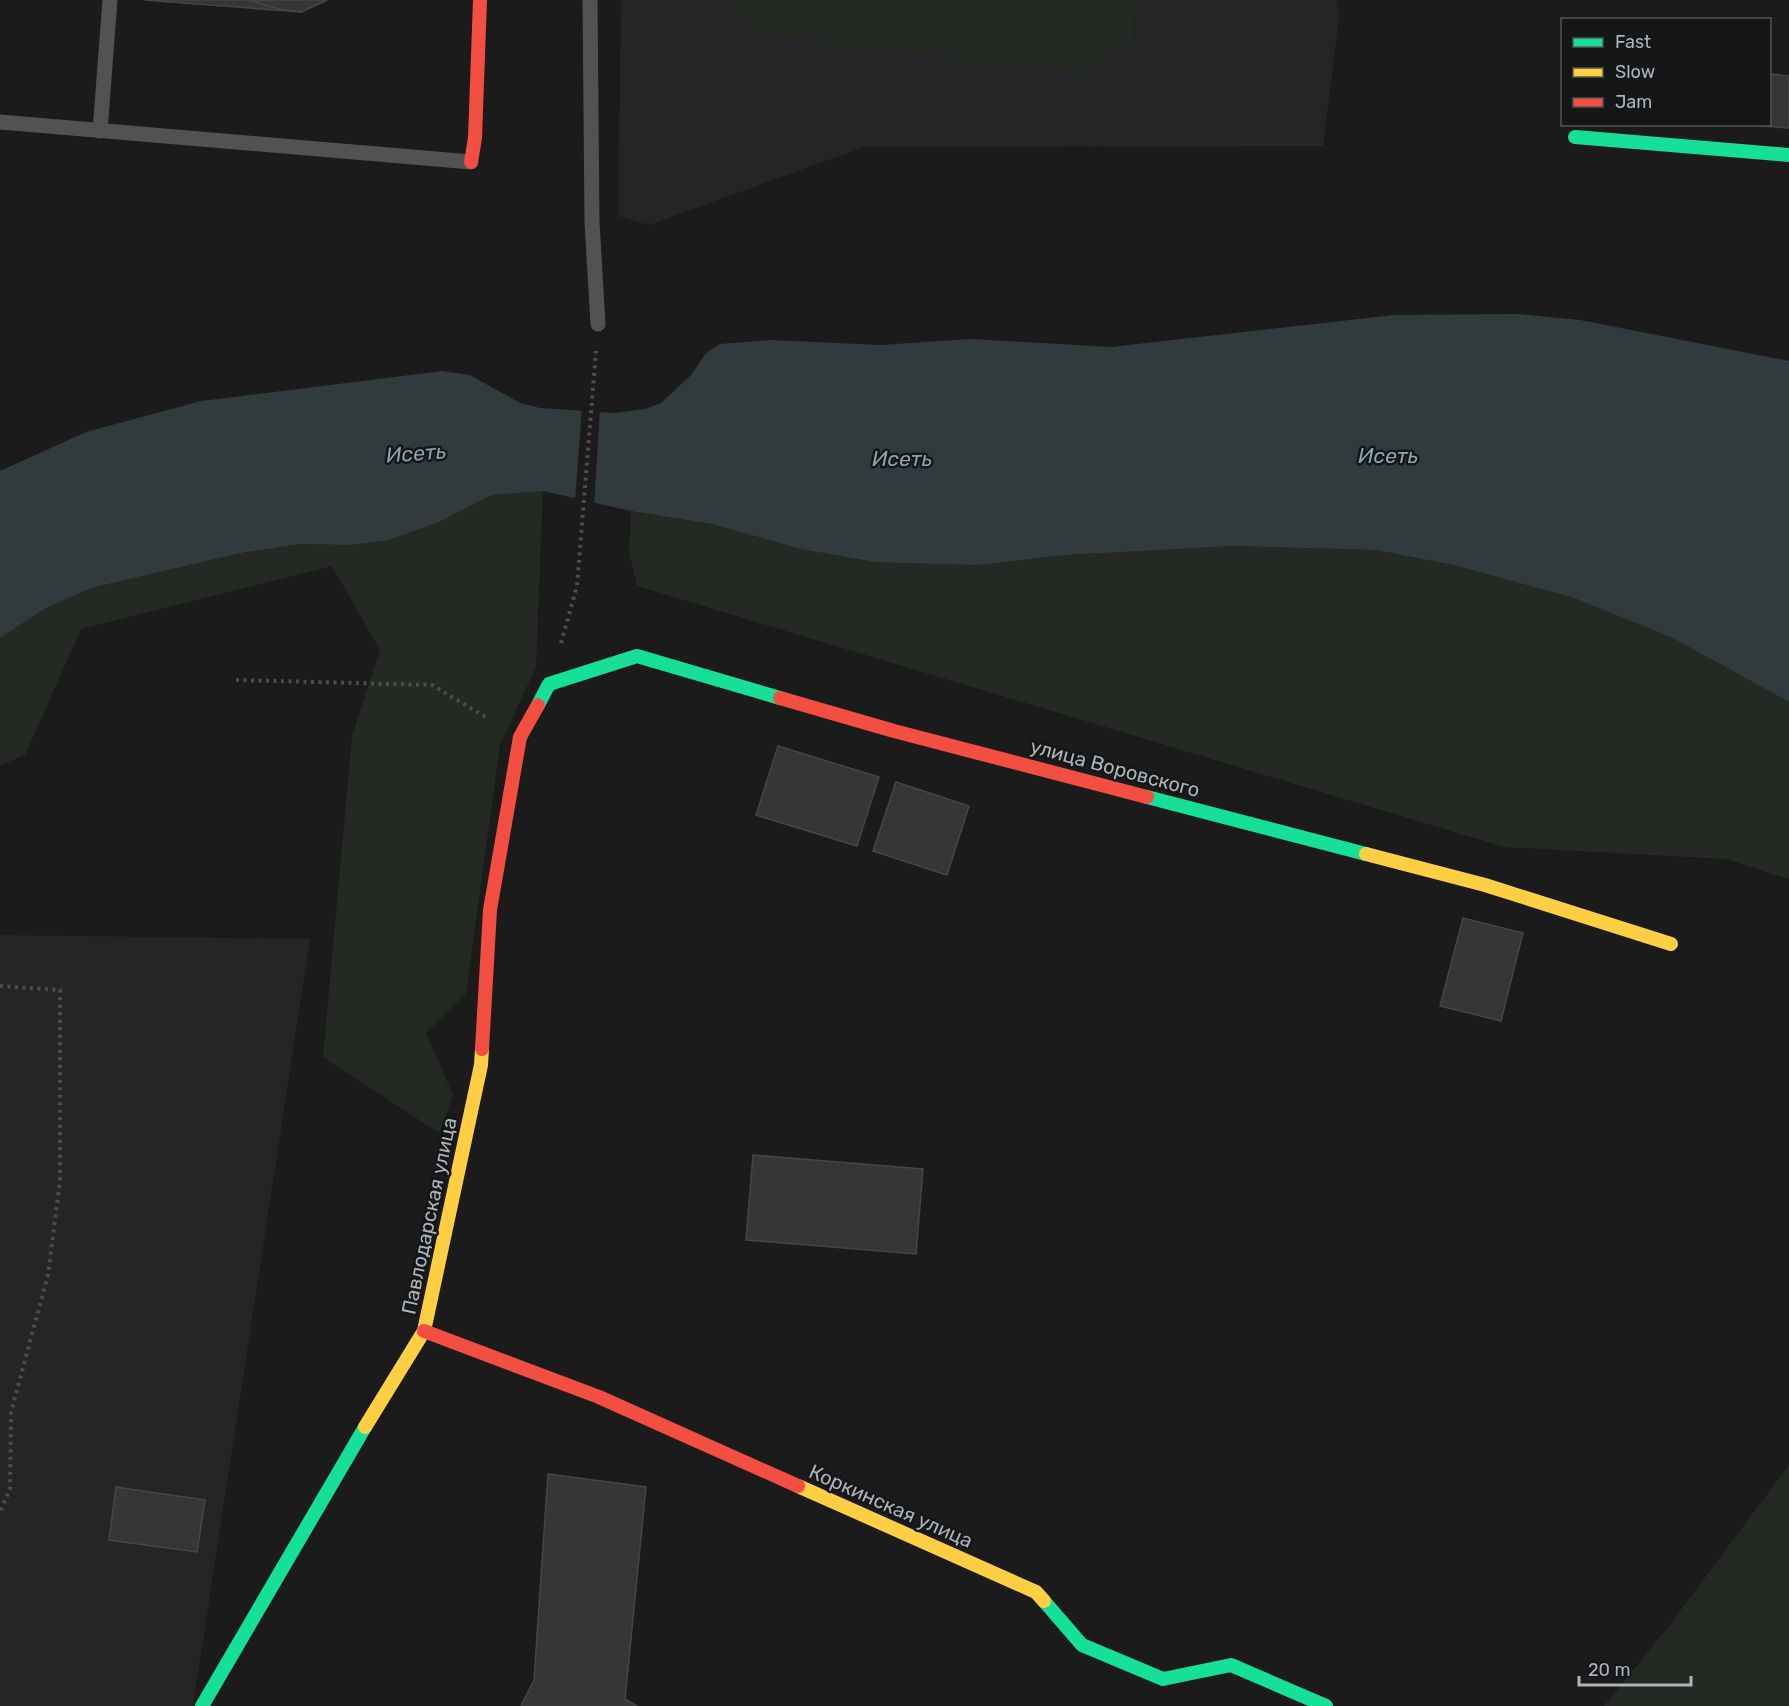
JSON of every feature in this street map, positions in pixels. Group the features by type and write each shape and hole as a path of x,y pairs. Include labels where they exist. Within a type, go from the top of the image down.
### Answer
{"street":[{"path":"471,162 475,138 480,0"},
{"path":"1575,137 1789,155"},
{"name":"улица Воровского","path":"549,684 638,656 906,734 1485,885 1671,944"},
{"name":"Павлодарская улица","path":"202,1706 331,1482 424,1331 481,1065 490,910 520,737 549,684"},
{"name":"Коркинская улица","path":"424,1331 599,1397 1036,1592 1082,1645 1163,1679 1231,1665 1326,1706"}],"lane":[{"path":"100,131 110,0"},
{"path":"590,0 592,222 598,324"},
{"path":"0,122 471,162"}],"path":[{"path":"549,684 577,586 598,324"},
{"path":"236,680 432,685 520,737"},
{"path":"0,986 60,990 60,1180 48,1275 11,1412 10,1489 0,1512"}],"shaded area":[{"path":"621,0 1336,0 1339,17 1323,146 864,147 649,225 618,216"},
{"path":"731,0 1135,0 1132,44 1087,75 765,37"},
{"path":"543,491 536,667 500,745 466,993 426,1033 453,1095 439,1133 323,1057 352,736 380,650 332,566 81,629 25,755 0,765 0,638 46,608 91,588 241,553 300,544 349,545 491,495"},
{"path":"631,511 712,524 801,549 978,565 1065,555 1233,546 1376,550 1458,566 1574,598 1671,637 1789,702 1789,879 1726,859 1504,847 637,586 629,552"},
{"path":"0,935 310,939 193,1706 0,1706"},
{"path":"1789,1465 1789,1706 1604,1706 1665,1631"}],"water":[{"name":"Исеть","path":"1519,314 1580,320 1789,361 1789,702 1671,637 1574,598 1458,566 1376,550 1233,546 1065,555 978,565 876,562 801,549 712,524 631,511 543,491 491,495 439,522 388,540 349,545 300,544 241,553 91,588 46,608 0,638 0,471 86,432 201,401 442,371 470,375 520,403 540,408 615,413 645,409 661,403 692,374 706,353 720,344 770,340 881,345 971,339 1111,347 1394,315"}],"pier":[{"path":"582,408 600,409 594,506 575,501"}],"building":[{"path":"145,0 204,0 204,4"},
{"path":"145,0 327,0 301,12"},
{"path":"249,0 327,0 301,12 278,9"},
{"path":"1771,74 1789,76 1789,128 1761,126 1771,126"},
{"path":"778,746 879,777 857,846 756,815"},
{"path":"896,782 969,806 947,875 873,851"},
{"path":"1463,918 1523,933 1501,1021 1440,1006"},
{"path":"753,1155 923,1169 916,1254 746,1240"},
{"path":"548,1474 646,1487 625,1699 637,1706 521,1706 534,1680"},
{"path":"116,1487 205,1500 197,1552 109,1540"}],"traffic: fast":[{"path":"1575,137 1789,155"},
{"path":"538,705 549,684 637,656 780,698"},
{"path":"1147,797 1366,854"},
{"path":"202,1706 365,1427"},
{"path":"1044,1601 1082,1645 1163,1679 1231,1665 1326,1706"}],"traffic: slow":[{"path":"1366,854 1485,885 1671,944"},
{"path":"365,1427 424,1331 481,1065 482,1049"},
{"path":"798,1486 1036,1592 1044,1601"}],"traffic: jam":[{"path":"471,162 475,138 480,0"},
{"path":"780,698 894,731 1147,797"},
{"path":"482,1049 490,910 520,737 538,705"},
{"path":"424,1331 599,1397 798,1486"}]}
